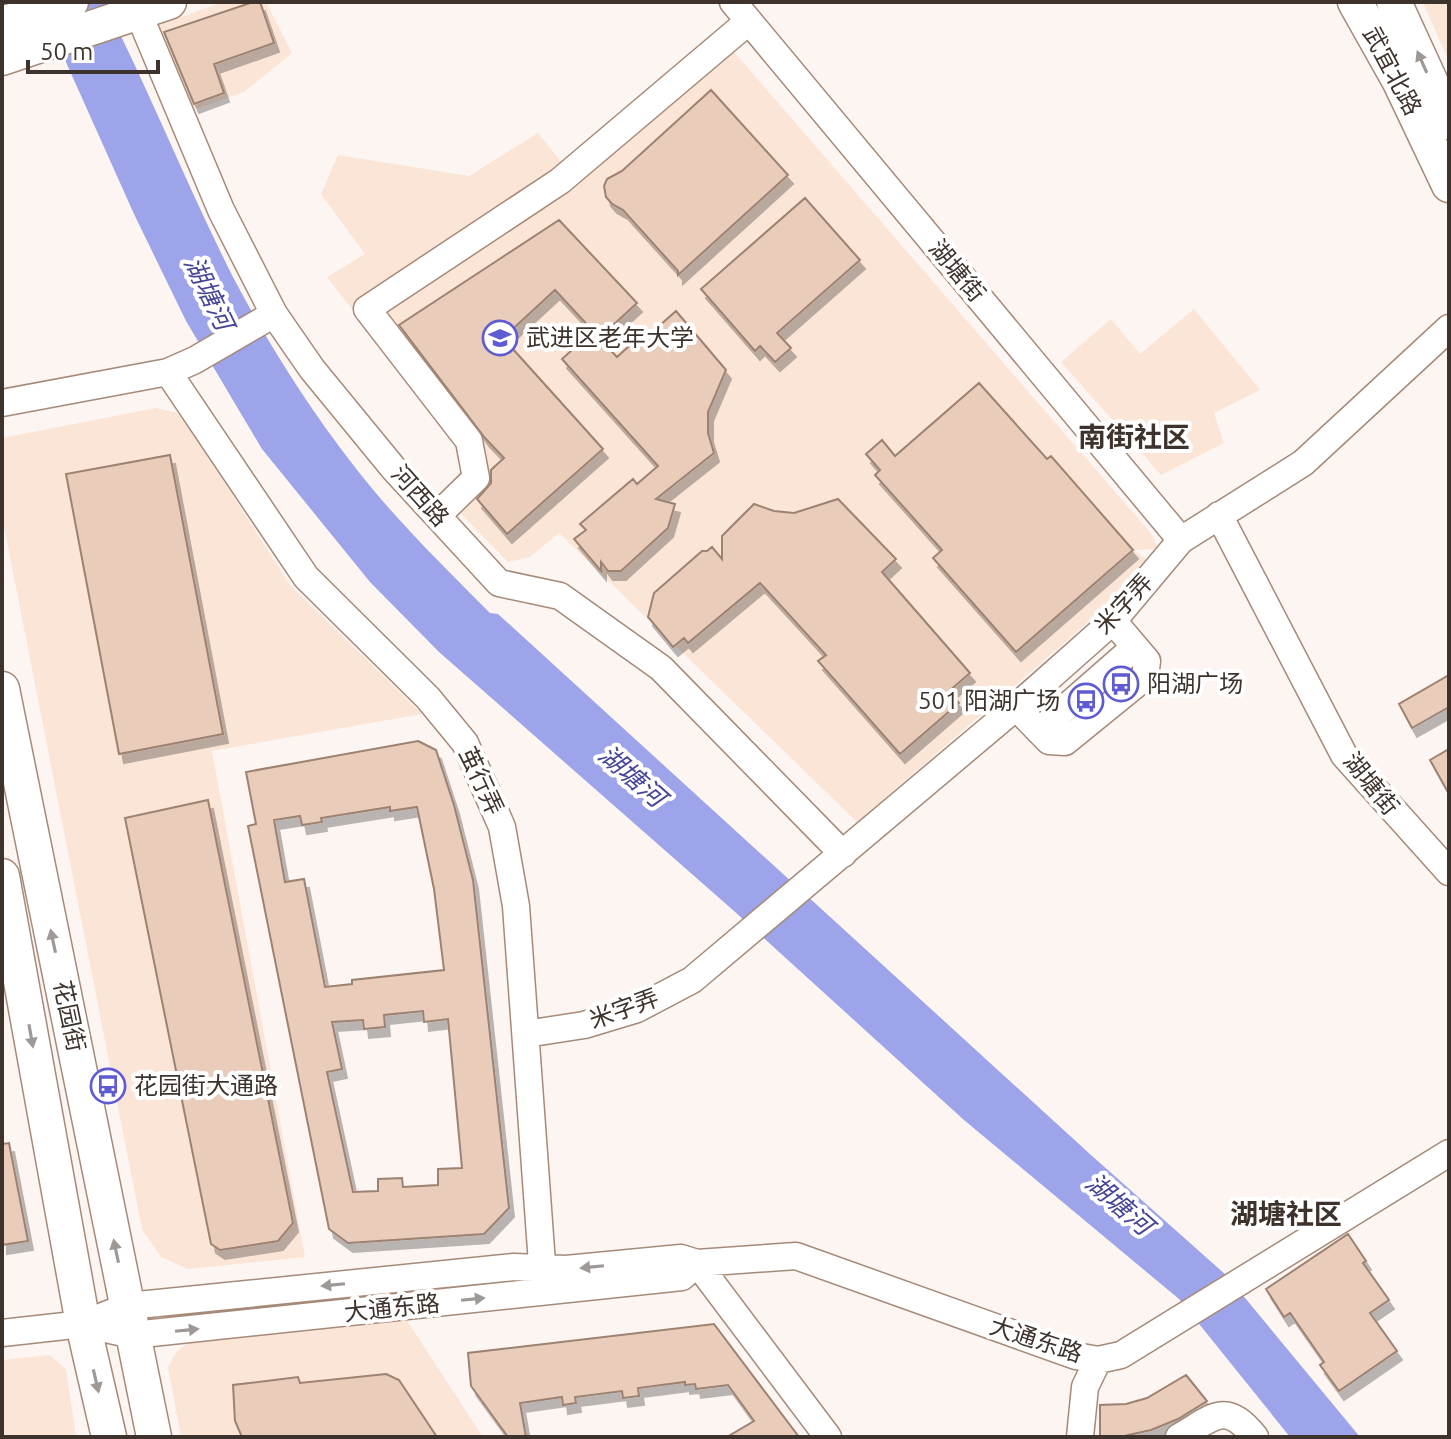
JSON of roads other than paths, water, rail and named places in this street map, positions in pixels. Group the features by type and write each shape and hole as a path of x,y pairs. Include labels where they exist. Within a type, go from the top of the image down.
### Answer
{"main road":[{"path":"2,58 27,28 71,2"},
{"name":"武宜北路","path":"1355,2 1400,82 1449,185"},
{"name":"武宜北路","path":"1394,2 1449,122"},
{"path":"27,28 143,10"},
{"name":"花园街","path":"2,689 154,1437"},
{"name":"花园街","path":"2,876 83,1324 109,1437"}],"street":[{"path":"1370,2 1400,82"},
{"name":"河西路","path":"143,10 221,210 268,317 394,469 499,583 560,596 661,668 843,854"},
{"path":"438,515 476,478 469,441 367,309 560,181 741,12"},
{"name":"湖塘街","path":"741,12 1181,540"},
{"path":"2,403 168,372 195,360 268,317"},
{"name":"米字弄","path":"526,1034 584,1025 637,1009 692,980 1016,707 1113,621 1181,540 1303,463 1449,328"},
{"name":"茧行弄","path":"168,372 306,577 428,698 465,743 502,827 516,906 542,1280"},
{"name":"湖塘街","path":"1219,515 1344,755 1449,872"},
{"path":"1016,707 1049,741 1065,742 1145,677 1147,661 1113,621"},
{"path":"1080,1437 1085,1387 1098,1360 1121,1355 1449,1153"},
{"name":"大通东路","path":"2,1333 542,1280 682,1277 697,1263 796,1256 1076,1356 1098,1360"},
{"path":"697,1263 828,1437"},
{"path":"1179,1437 1218,1415 1230,1414 1243,1422 1255,1437"}],"water":[{"name":"湖塘河","path":"39,2 104,2 216,243 260,326 337,444 370,486 437,560 490,613 498,614 1226,1275 1360,1437 1290,1437 1179,1299 964,1120 734,911 439,652 370,582 262,449 186,321 134,214"}],"place":[{"name":"武进区老年大学","path":"500,338"},
{"name":"阳湖广场","path":"1121,684"},
{"name":"501 阳湖广场","path":"1086,701"},
{"name":"花园街大通路","path":"108,1086"}],"district":[{"name":"南街社区","path":"1134,437"},
{"name":"湖塘社区","path":"1286,1214"}]}
